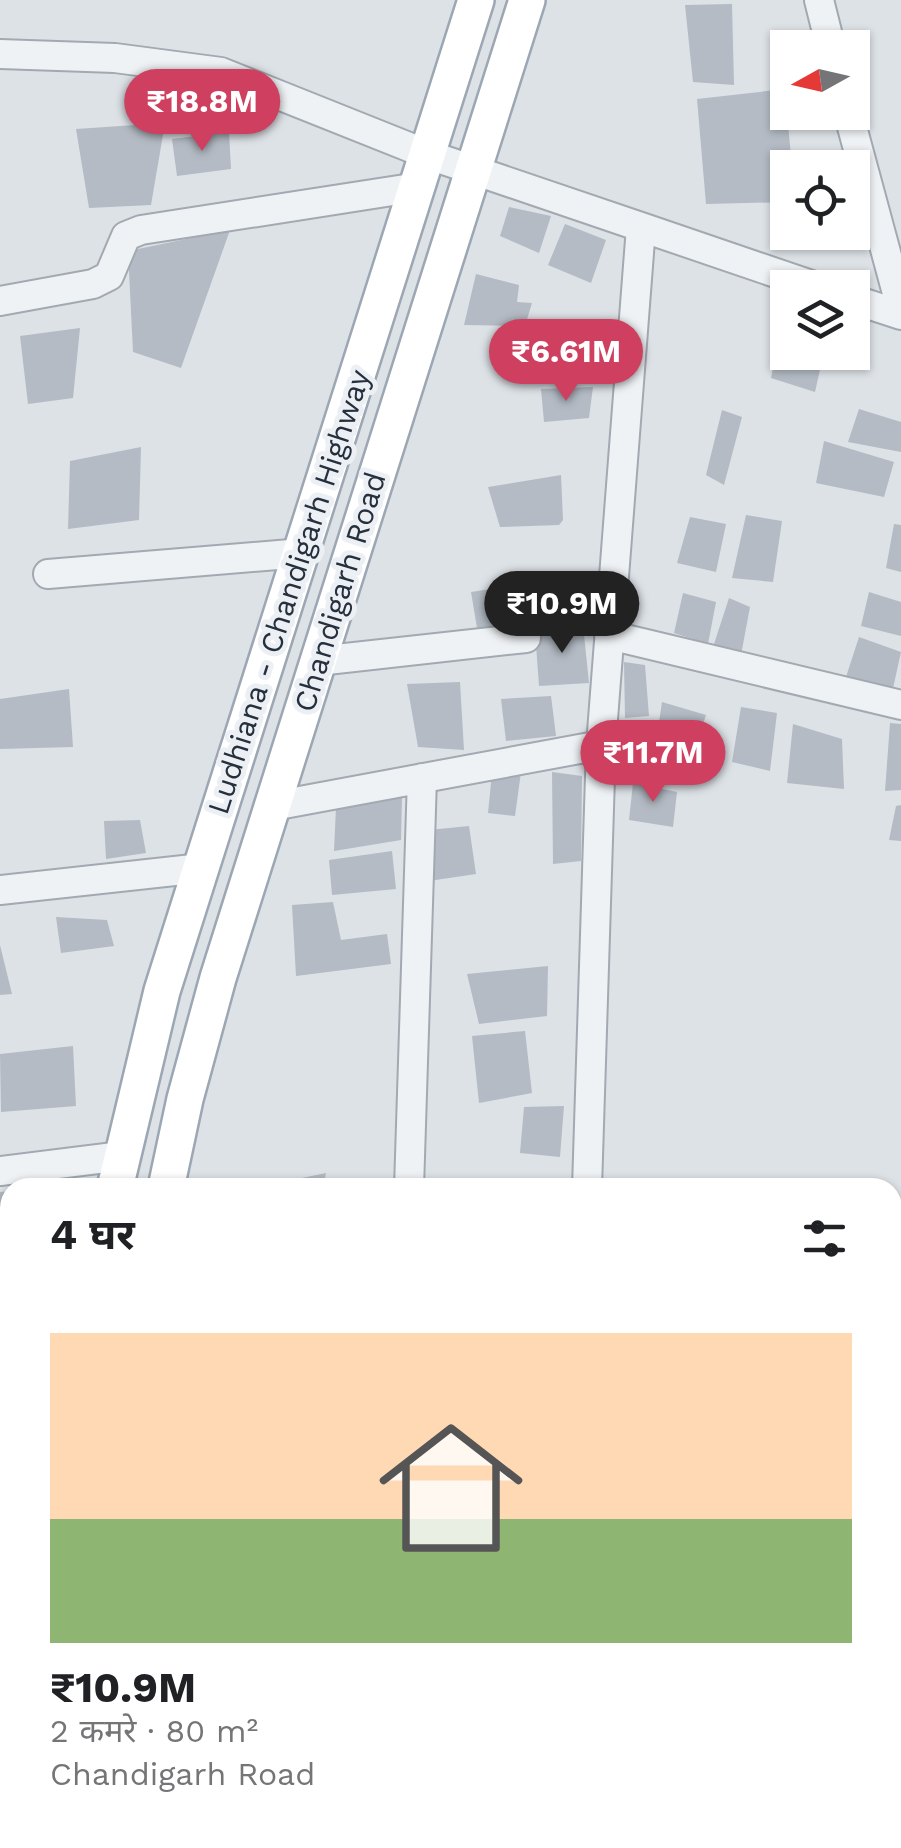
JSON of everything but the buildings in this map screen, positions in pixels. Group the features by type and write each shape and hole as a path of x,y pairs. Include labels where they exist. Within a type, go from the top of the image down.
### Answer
{"main road":[{"name":"Ludhiana - Chandigarh Highway","path":"118,1172 162,991 476,0"},
{"name":"Chandigarh Road","path":"168,1178 184,1098 527,0"}],"street":[{"path":"819,0 826,30"},
{"path":"0,54 115,58 221,72 424,171"},
{"path":"854,130 894,256 901,312 870,304"},
{"path":"0,302 93,284 109,276 126,236 140,230 424,171 474,170 770,271"},
{"path":"588,1178 601,744 641,227"},
{"path":"48,574 302,553"},
{"path":"609,635 901,705"},
{"path":"318,661 526,638"},
{"path":"273,806 601,744"},
{"path":"409,1178 422,778"},
{"path":"0,890 202,868"},
{"path":"0,1171 118,1172"}]}
